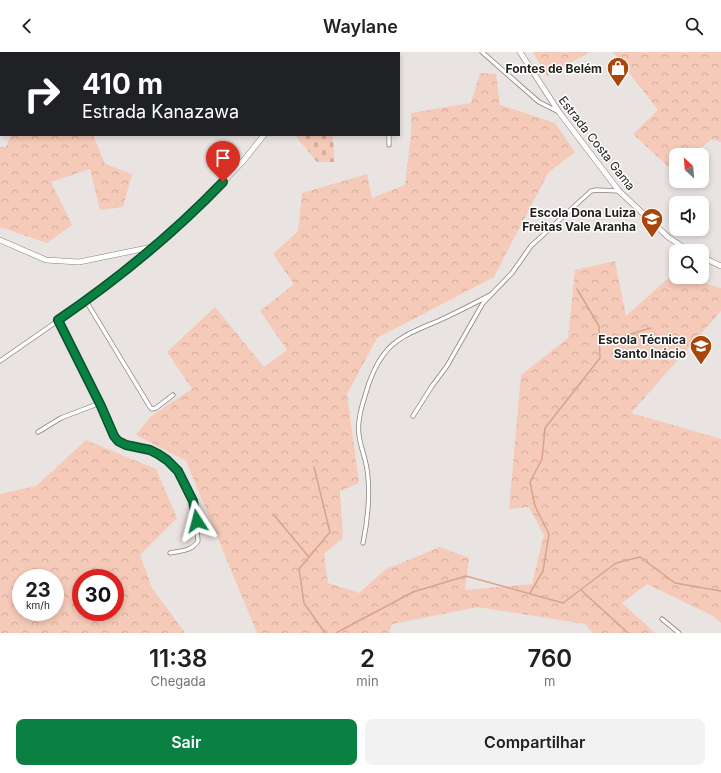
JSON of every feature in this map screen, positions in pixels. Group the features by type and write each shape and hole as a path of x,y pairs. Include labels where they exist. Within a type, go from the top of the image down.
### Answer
{"main road":[{"name":"Estrada Costa Gama","path":"520,52 559,112 619,191 668,237 678,244"},
{"path":"0,240 46,260 79,262 157,246 213,193 244,160 263,136"},
{"path":"709,260 721,266"}],"street":[{"path":"482,52 539,102 559,112"},
{"path":"389,136 389,145"},
{"path":"413,416 432,386 450,362 483,303 512,273 531,246 586,194 596,190 619,191"},
{"path":"0,361 86,301 157,246"},
{"path":"363,543 367,524 367,465 358,432 360,413 374,371 384,354 400,339 420,328 473,305 492,294"},
{"path":"86,301 150,407 152,409 156,408 173,395"},
{"path":"58,320 100,404 114,436 118,441 126,445 150,450 167,460 178,471 193,501 195,506 198,541 189,549 170,553"},
{"path":"38,432 60,418 100,404"},
{"path":"662,619 679,633"}],"green space":[{"path":"533,52 590,52 547,76"},
{"path":"613,52 721,52 721,142 712,139 700,148 669,148 669,167 633,134 658,110"},
{"path":"480,73 496,74 500,105 555,123 575,152 548,173 494,277 377,338 347,394 359,483 340,491 343,538 324,554 328,583 359,593 386,569 440,547 469,558 465,590 532,584 544,535 529,507 509,509 521,375 568,338 575,270 615,261 626,316 669,278 669,284 707,284 721,288 721,311 631,413 721,439 721,623 713,616 647,584 622,603 655,633 593,633 585,624 478,607 392,624 389,633 257,633 186,461 136,435 150,417 192,389 167,352 215,307 264,367 287,350 260,311 294,284 273,254 298,231 302,193 367,174 372,198 405,185 411,134 411,113 471,103"},
{"path":"11,136 93,136 105,164 132,174 123,207 100,210 90,169 51,182 72,225 47,243 0,227 0,147 6,147"},
{"path":"296,136 333,136 334,162 317,162"},
{"path":"86,440 156,469 177,518 140,555 152,588 185,633 0,633 0,494 36,486"}],"waterway":[{"path":"530,593 543,571 549,534 535,506 530,482 542,459 545,428 600,358 599,326 577,289"},
{"path":"600,343 651,328"},
{"path":"314,467 330,532 299,569 304,603 325,633"},
{"path":"273,514 309,557"},
{"path":"336,633 413,592 466,576 563,603 616,563 640,557 675,583 721,591"},
{"path":"581,590 628,633"}],"place":[{"name":"Fontes de Belém","path":"618,88"},
{"name":"Escola Dona Luiza Freitas Vale Aranha","path":"652,238"},
{"name":"Escola Técnica Santo Inácio","path":"701,366"}],"route":[{"path":"197,521 195,506 178,471 167,460 158,454 150,450 126,445 118,441 114,436 101,406 58,320 98,293 157,246 223,182"}]}
